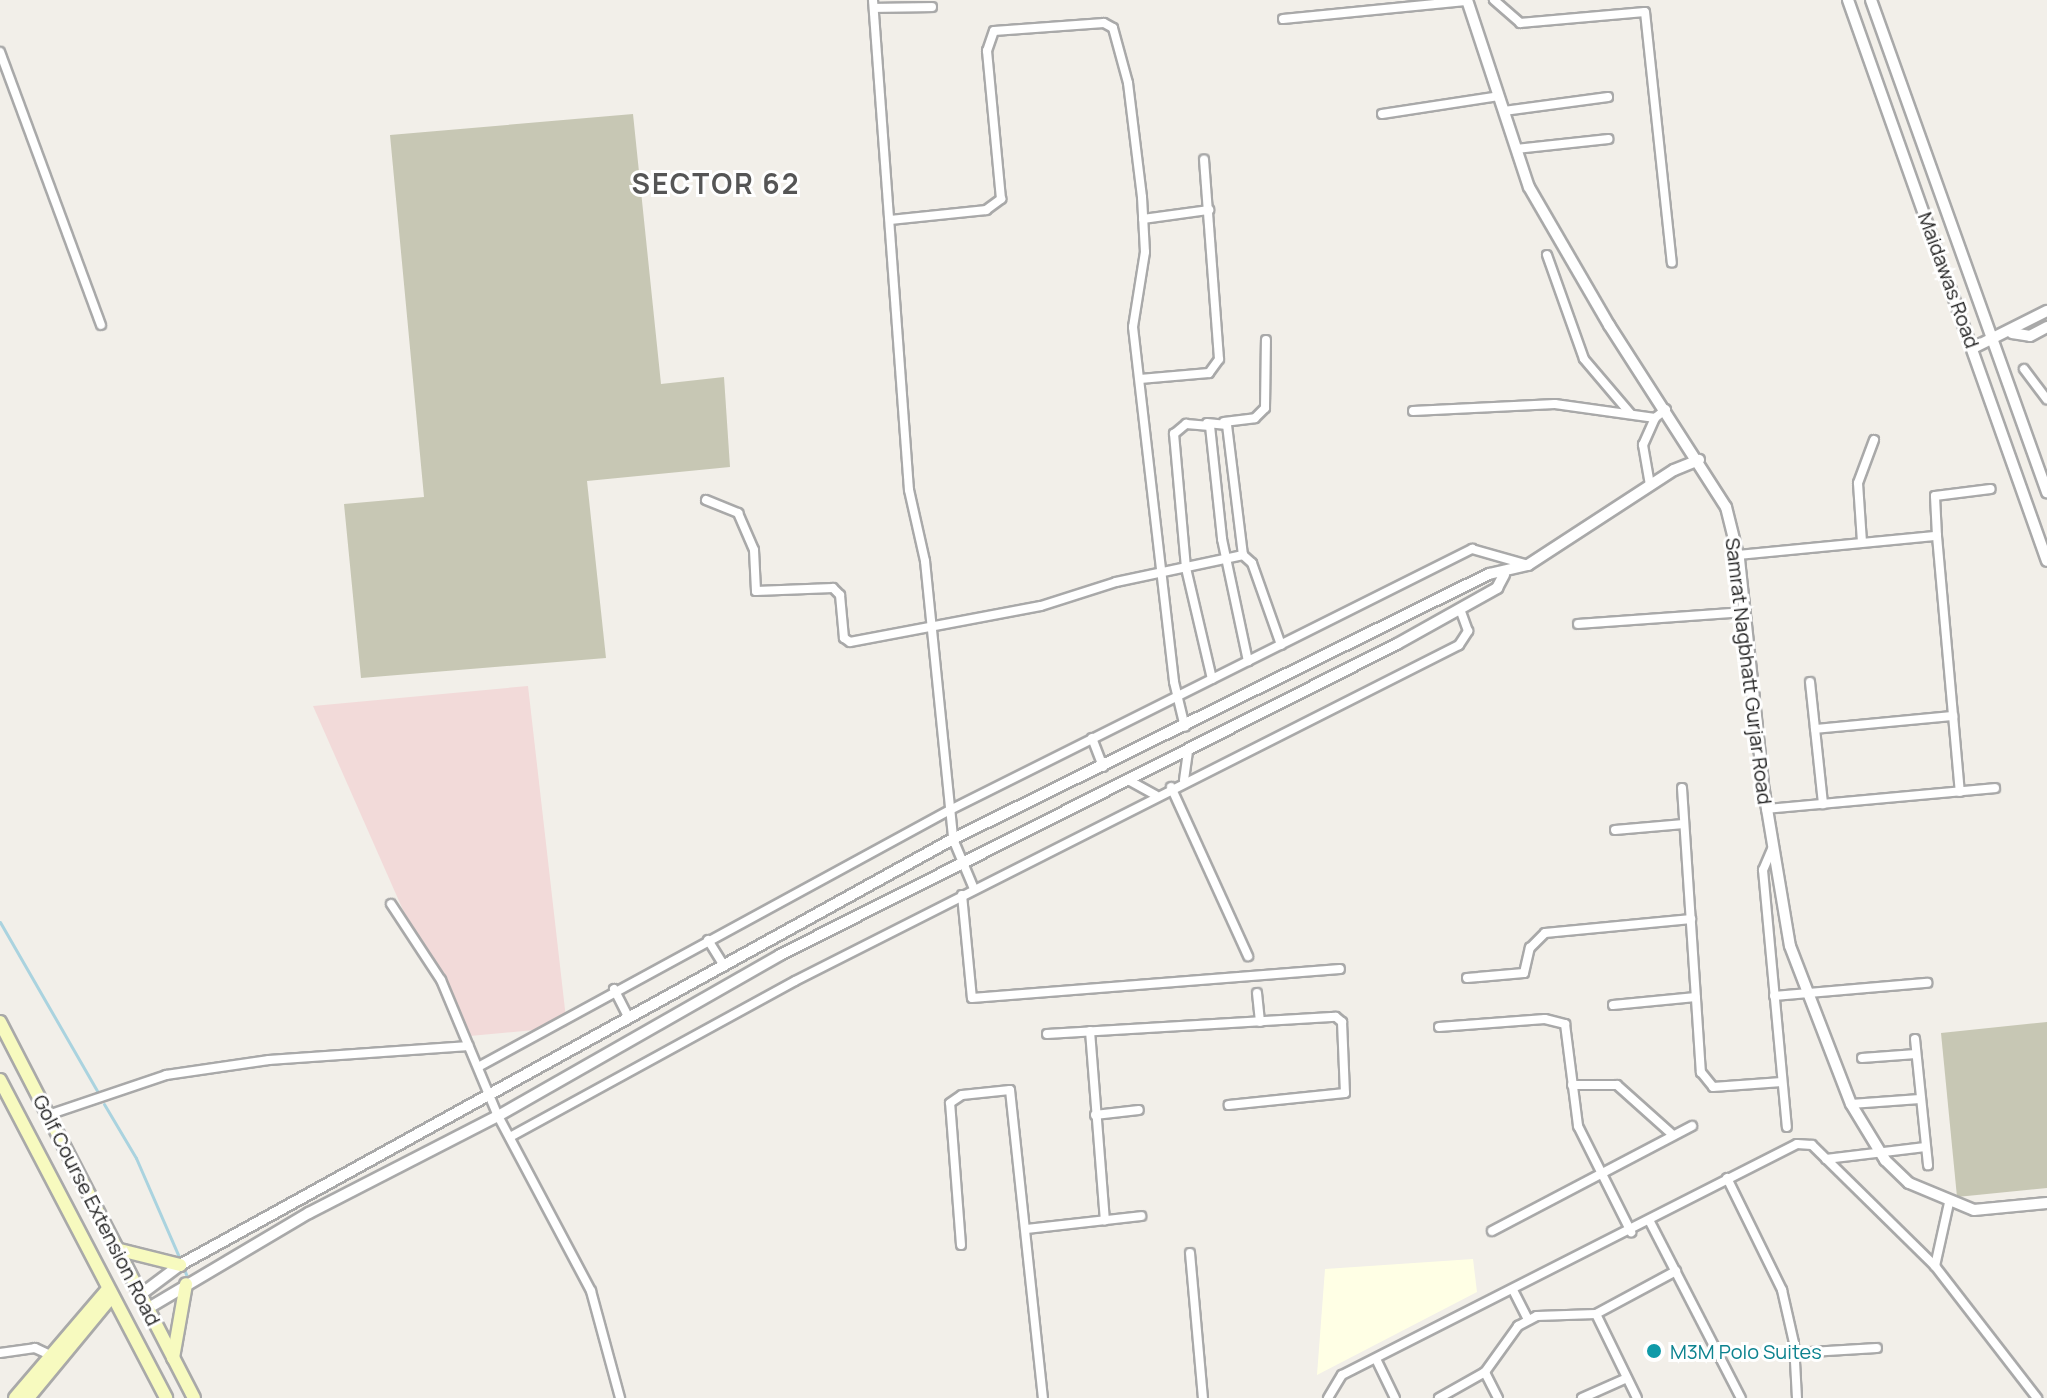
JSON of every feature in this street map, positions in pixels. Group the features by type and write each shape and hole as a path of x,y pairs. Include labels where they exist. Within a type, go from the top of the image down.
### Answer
{"main road":[{"name":"Golf Course Extension Road","path":"0,1022 193,1395"},
{"path":"3,1086 30,1079"},
{"name":"Golf Course Extension Road","path":"3,1086 166,1398"},
{"path":"120,1250 180,1265"},
{"path":"173,1358 186,1284"},
{"path":"15,1398 50,1355 110,1292"},
{"path":"28,1398 110,1292"},
{"path":"177,1398 193,1395"}],"street":[{"path":"1283,19 1468,0"},
{"name":"Samrat Nagbhatt Gurjar Road","path":"1468,0 1529,187 1609,325 1699,460 1726,507 1738,555 1766,809 1790,946 1851,1104 1878,1152 1897,1174 1949,1203 1974,1210 2047,1203"},
{"path":"1494,0 1520,23 1645,12"},
{"path":"1644,0 1672,263"},
{"name":"Maidawas Road","path":"1848,0 2047,561"},
{"name":"Maidawas Road","path":"1871,0 2047,492"},
{"path":"932,7 874,4 907,467 933,625 953,839 974,889"},
{"path":"890,220 986,210 1001,199 987,51 994,31 1104,23 1113,28 1128,83 1143,219 1145,252 1133,327 1176,697 1185,727"},
{"path":"0,52 101,325"},
{"path":"1382,114 1499,96"},
{"path":"1504,111 1608,97"},
{"path":"1516,149 1608,139"},
{"path":"1140,379 1216,370 1219,328 1204,160"},
{"path":"1143,219 1209,210"},
{"path":"1547,255 1584,359 1630,413"},
{"path":"1973,348 2012,333 2047,311"},
{"path":"2012,333 2030,336 2047,327"},
{"path":"1212,679 1186,568 1174,434 1186,424 1255,418 1265,408 1266,340"},
{"path":"2024,369 2047,399"},
{"path":"1413,411 1555,404 1655,418"},
{"path":"1650,485 1643,445 1655,418 1666,409"},
{"path":"1224,422 1231,439 1243,555 1252,563 1281,645"},
{"path":"1207,423 1224,556 1248,661"},
{"path":"1862,542 1858,483 1874,440"},
{"path":"140,1295 180,1265 953,839 1185,727 1489,574 1504,575 1528,565 1650,485 1699,460"},
{"path":"1960,792 1935,496 1991,489"},
{"path":"706,500 738,513 754,550 756,591 833,588 840,595 844,638 850,642 1041,606 1116,582 1163,575 1224,556 1243,555"},
{"path":"1738,555 1937,536"},
{"path":"480,1066 614,989 950,810 1472,549 1528,565"},
{"path":"147,1309 309,1213 498,1116 780,955 962,862 1188,753 1460,609 1497,588 1504,575"},
{"path":"510,1137 962,895 1184,780 1459,645 1468,631 1460,609"},
{"path":"1578,624 1745,612"},
{"path":"1810,682 1823,804"},
{"path":"1815,729 1953,716"},
{"path":"1092,738 1103,767"},
{"path":"1184,780 1188,753"},
{"path":"1130,781 1155,795"},
{"path":"1171,787 1248,956"},
{"path":"1682,788 1701,1072 1709,1085 1782,1082"},
{"path":"1766,809 1995,788"},
{"path":"1615,830 1684,824"},
{"path":"1772,849 1763,870 1787,1127"},
{"path":"962,895 972,998 1340,969"},
{"path":"391,904 441,980 492,1094 498,1116 594,1299 620,1398"},
{"path":"1467,978 1524,973 1530,948 1545,933 1691,919"},
{"path":"708,940 724,966"},
{"path":"1774,996 1927,983"},
{"path":"614,989 629,1018"},
{"path":"1257,993 1260,1022"},
{"path":"1613,1005 1696,997"},
{"path":"1047,1034 1341,1020 1348,1089 1331,1098 1229,1105"},
{"path":"1439,1027 1560,1021 1568,1030 1578,1126 1631,1232"},
{"path":"1090,1031 1105,1220"},
{"path":"1915,1039 1928,1165"},
{"path":"48,1115 166,1075 269,1060 469,1046"},
{"path":"1862,1058 1916,1054"},
{"path":"1572,1085 1617,1085 1673,1135"},
{"path":"961,1245 950,1103 962,1095 1012,1093 1043,1398"},
{"path":"1851,1104 1920,1099"},
{"path":"1095,1115 1139,1110"},
{"path":"1492,1231 1692,1126"},
{"path":"1328,1398 1342,1375 1377,1361 1514,1292 1797,1144 1812,1145 1935,1266 2037,1398"},
{"path":"1826,1159 1925,1147"},
{"path":"1727,1178 1782,1290 1794,1353 1797,1398"},
{"path":"1935,1266 1949,1203"},
{"path":"1026,1229 1141,1216"},
{"path":"1650,1222 1741,1398"},
{"path":"1190,1253 1203,1398"},
{"path":"1439,1398 1485,1372 1503,1342 1528,1320 1561,1312 1596,1314 1676,1271"},
{"path":"1514,1292 1528,1320"},
{"path":"1596,1314 1637,1398"},
{"path":"0,1353 35,1348 50,1355"},
{"path":"1794,1353 1877,1348"},
{"path":"1377,1361 1395,1398"},
{"path":"1485,1372 1498,1398"},
{"path":"1582,1398 1627,1378"}],"shaded area":[{"path":"633,114 661,384 724,377 730,467 587,481 606,658 361,678 344,504 424,497 390,135"},
{"path":"528,686 567,1027 459,1037 313,706"},
{"path":"2047,1022 2047,1188 1957,1197 1941,1033"},
{"path":"1473,1259 1477,1292 1317,1375 1325,1269"}],"waterway":[{"path":"0,922 97,1091"},
{"path":"104,1104 136,1158 180,1259"},
{"path":"184,1269 187,1277"}],"place":[{"name":"M3M Polo Suites","path":"1654,1351"}],"district":[{"name":"SECTOR 62","path":"716,183"}]}
